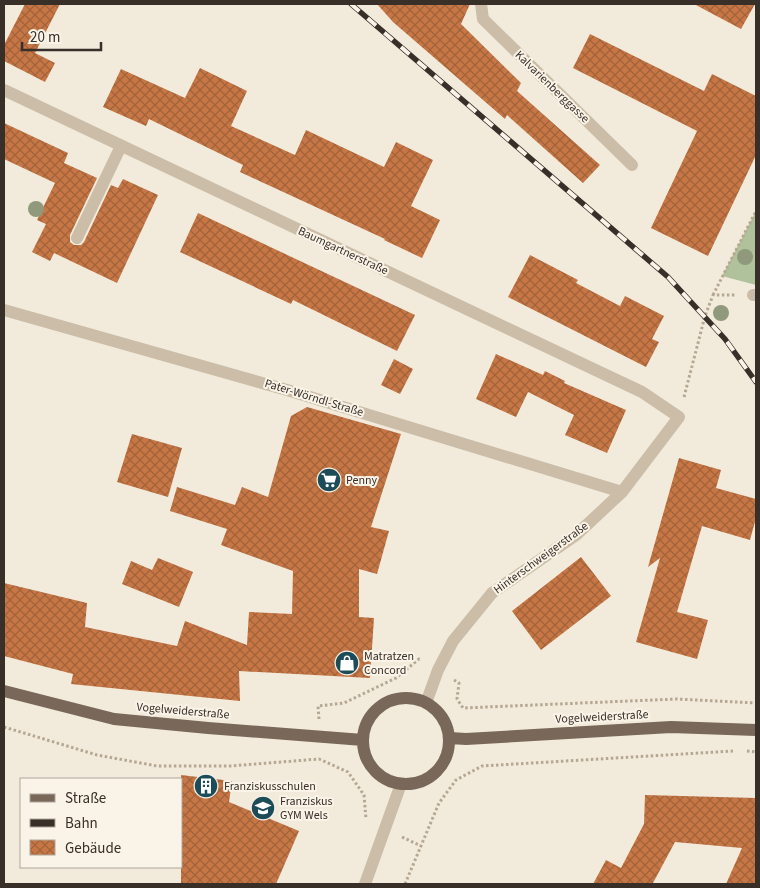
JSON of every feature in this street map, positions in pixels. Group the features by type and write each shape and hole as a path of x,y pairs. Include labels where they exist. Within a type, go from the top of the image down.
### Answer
{"main road":[{"name":"Vogelweiderstraße","path":"4,691 114,719 363,740"},
{"path":"409,698 426,703 438,712 446,723 450,738 448,753 442,765 426,780 414,784 401,784 386,779 376,772 366,758 363,740 365,727 372,715 381,706 397,699 409,698"},
{"name":"Vogelweiderstraße","path":"450,738 466,739 671,727 756,730"}],"street":[{"name":"Kalvarienberggasse","path":"481,4 482,19 632,165"},
{"name":"Baumgartnerstraße","path":"4,90 642,392 679,417"},
{"path":"76,238 121,146"},
{"name":"Pater-Wörndl-Straße","path":"4,310 287,390 622,492"},
{"name":"Hinterschweigerstraße","path":"426,703 438,670 453,641 492,593 576,535 622,492 679,417"},
{"path":"365,884 401,784"}],"path":[{"path":"679,417 705,316 713,295 756,211"},
{"path":"713,295 755,295"},
{"path":"320,737 318,706 344,703 396,678 419,659 459,683 458,698 463,708 677,699 756,703"},
{"path":"4,727 97,755 157,766 230,766 319,760 348,772 364,795 366,823"},
{"path":"405,884 439,803 456,780 482,766 738,751 756,752"}],"green space":[{"path":"756,211 756,285 722,276"}],"building":[{"path":"25,4 60,4 35,53 55,63 45,82 4,61 4,45"},
{"path":"377,4 470,4 461,24 521,83 517,91 600,165 583,183 507,115 505,119 393,22"},
{"path":"694,4 755,4 741,29"},
{"path":"590,34 704,91 712,74 756,96 756,155 708,256 651,228 697,131 573,68"},
{"path":"200,68 247,91 231,126 295,155 306,130 384,167 396,142 433,160 411,206 440,220 422,258 240,172 243,165 149,119 146,126 103,107 121,69 185,98"},
{"path":"4,123 68,153 64,163 97,178 70,235 70,242 74,245 81,245 84,242 111,185 118,188 123,179 158,195 117,283 54,253 50,261 32,252 46,224 37,220 55,183 4,159"},
{"path":"198,213 415,315 397,351 293,300 291,304 180,252"},
{"path":"530,255 578,280 576,283 620,306 625,296 664,316 652,339 659,342 646,367 508,297"},
{"path":"496,354 543,375 545,371 565,381 564,383 626,410 607,453 565,435 574,415 528,392 516,417 476,399"},
{"path":"394,359 413,369 400,394 381,385"},
{"path":"307,407 401,434 371,527 389,531 377,574 359,569 359,617 374,618 370,678 239,671 240,701 71,684 73,674 4,656 4,583 87,603 85,627 177,646 185,621 247,645 249,612 292,614 293,571 221,545 227,529 170,511 177,487 235,505 242,487 268,497 291,416"},
{"path":"132,434 182,448 168,497 117,482"},
{"path":"679,458 721,470 716,488 756,499 756,518 750,540 702,526 677,612 708,620 697,659 636,642 660,558 648,567"},
{"path":"581,557 611,596 541,650 512,611"},
{"path":"158,558 193,572 179,607 122,584 131,561 152,570"},
{"path":"181,775 232,781 229,802 299,831 276,884 181,884"},
{"path":"645,795 756,798 756,884 726,884 742,848 675,842 653,883 656,884 593,884 606,860 621,868 644,824"}],"railway":[{"path":"351,4 668,277 725,339 756,382"}],"place":[{"name":"Penny","path":"329,480"},
{"name":"Matratzen Concord","path":"347,663"},
{"name":"Franziskusschulen","path":"206,786"},
{"name":"Franziskus GYM Wels","path":"263,808"}]}
